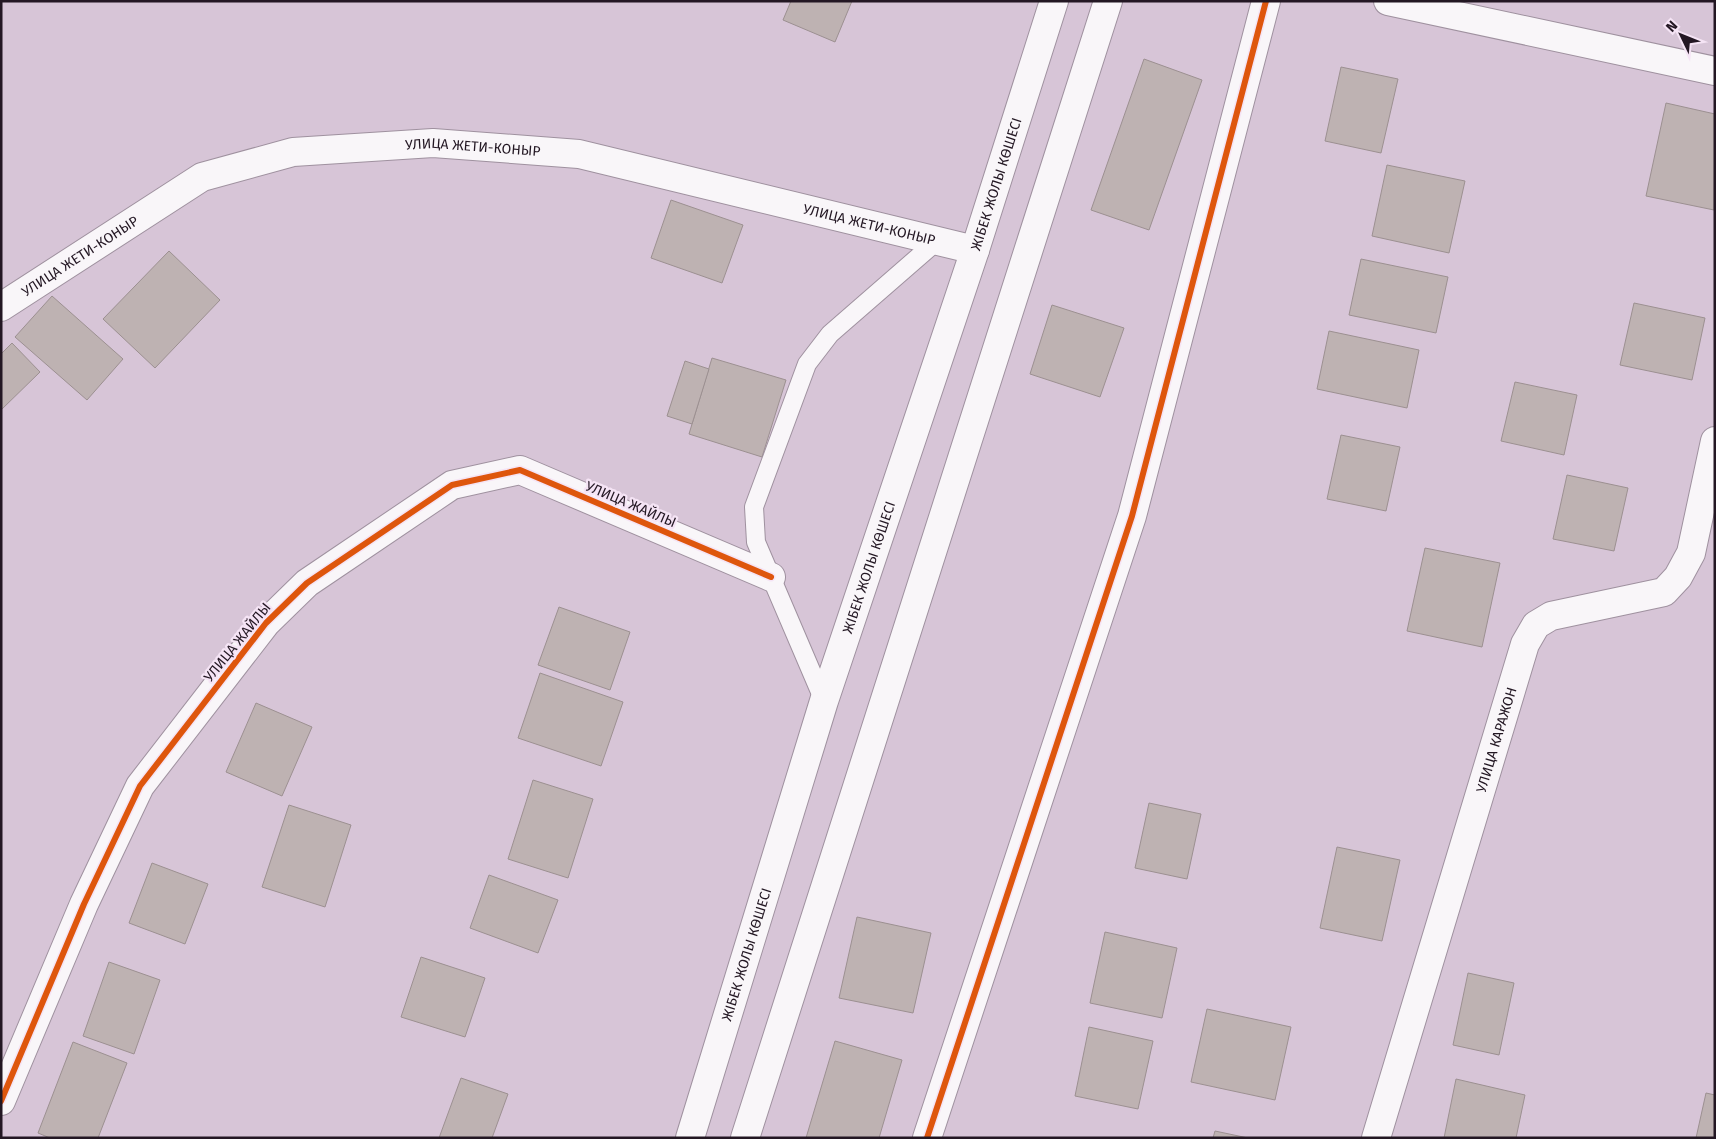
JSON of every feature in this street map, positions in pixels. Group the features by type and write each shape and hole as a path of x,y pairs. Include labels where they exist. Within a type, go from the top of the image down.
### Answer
{"street":[{"name":"ЖІБЕК ЖОЛЫ КӨШЕСІ","path":"690,1138 824,701 975,250 1054,1"},
{"path":"745,1138 1108,1"},
{"path":"928,1138 1132,516 1266,1"},
{"path":"1388,1 1715,71"},
{"name":"УЛИЦА ЖЕТИ-КОНЫР","path":"1,307 202,177 293,152 433,143 579,154 975,250"},
{"name":"УЛИЦА КАРАЖОН","path":"1376,1138 1525,644 1536,625 1551,616 1664,592 1678,577 1691,553 1715,441"},
{"name":"УЛИЦА ЖАЙЛЫ","path":"1,1101 84,904 140,786 266,623 307,583 452,485 520,470 771,577"}],"lane":[{"path":"824,701 756,542 754,507 807,364 830,334 938,240"}],"building":[{"path":"791,1 852,1 835,42 783,20"},
{"path":"1144,59 1202,80 1149,230 1091,210"},
{"path":"1341,67 1398,79 1381,153 1325,141"},
{"path":"1666,103 1715,114 1714,210 1646,196"},
{"path":"1387,165 1465,181 1449,253 1372,236"},
{"path":"671,200 743,225 722,283 651,258"},
{"path":"169,251 220,300 155,368 103,319"},
{"path":"1361,259 1448,277 1436,333 1349,315"},
{"path":"52,296 123,359 87,400 15,337"},
{"path":"1634,303 1705,318 1692,380 1620,365"},
{"path":"1052,305 1124,328 1100,397 1030,374"},
{"path":"1329,331 1419,350 1407,408 1317,389"},
{"path":"12,343 40,372 1,410 1,354"},
{"path":"712,358 786,380 762,457 689,434"},
{"path":"685,361 709,369 692,424 667,416"},
{"path":"1515,382 1577,395 1564,455 1501,441"},
{"path":"1341,435 1400,447 1386,511 1327,499"},
{"path":"1567,475 1628,488 1614,551 1553,539"},
{"path":"1425,548 1500,563 1482,647 1407,631"},
{"path":"559,607 630,632 610,690 538,665"},
{"path":"540,673 623,702 601,766 518,738"},
{"path":"256,703 312,727 282,796 226,772"},
{"path":"533,780 593,799 568,878 508,859"},
{"path":"1149,803 1201,814 1187,879 1135,868"},
{"path":"289,805 351,825 325,907 262,887"},
{"path":"1337,847 1400,860 1382,941 1320,928"},
{"path":"152,863 208,884 185,944 129,923"},
{"path":"489,875 558,900 538,953 470,928"},
{"path":"857,917 931,933 913,1013 839,998"},
{"path":"1105,932 1177,948 1162,1018 1090,1003"},
{"path":"421,957 485,978 465,1037 401,1017"},
{"path":"109,962 160,980 134,1054 83,1036"},
{"path":"1468,973 1514,983 1499,1055 1453,1045"},
{"path":"1207,1009 1291,1027 1275,1100 1191,1082"},
{"path":"1089,1027 1153,1041 1138,1109 1075,1096"},
{"path":"835,1041 902,1060 879,1138 806,1138"},
{"path":"73,1042 127,1063 98,1138 50,1138 38,1133"},
{"path":"461,1078 508,1094 492,1138 439,1138"},
{"path":"1456,1079 1525,1095 1516,1138 1444,1138"},
{"path":"1706,1093 1715,1095 1715,1138 1696,1138"},
{"path":"1215,1131 1248,1138 1213,1138"}],"cycle path":[{"path":"927,1138 1132,516 1266,1"},
{"path":"1,1101 84,904 140,786 266,623 307,583 452,485 520,470 771,577"}]}
